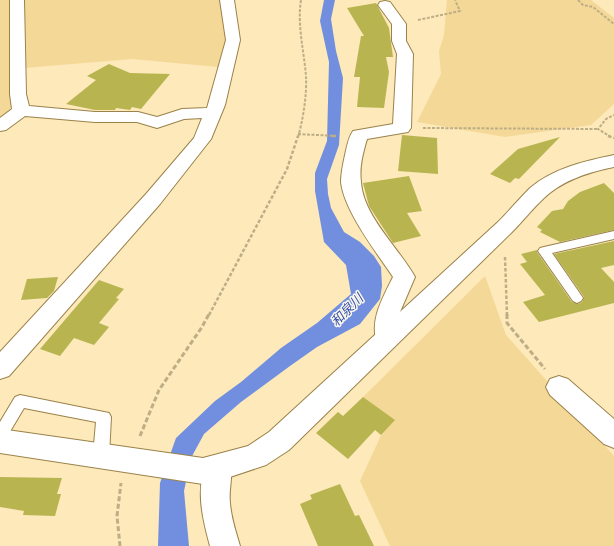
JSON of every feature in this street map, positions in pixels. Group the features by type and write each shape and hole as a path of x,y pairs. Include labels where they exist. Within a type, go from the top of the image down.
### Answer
{"street":[{"path":"17,0 18,94 21,111"},
{"path":"0,369 153,199 202,139 217,105 233,40 227,0"},
{"path":"385,5 399,24 399,41 405,54 402,128 359,135 351,175 351,185 354,198 404,277 388,312 387,339"},
{"path":"0,126 21,111 95,117 138,117 157,123 182,114 213,113"},
{"path":"0,441 136,461 210,469 256,456 279,441 505,227 538,192 559,178 576,170 614,161"},
{"path":"559,387 614,436"},
{"path":"210,469 217,517 225,546"}],"lane":[{"path":"577,298 544,251 614,235"},
{"path":"0,435 20,402 104,417 101,456"}],"path":[{"path":"120,546 117,516 120,483 136,461 138,440 159,390 202,327 248,245 287,169 299,134 302,123 306,78 302,43 301,0"},
{"path":"399,24 460,11 455,0"},
{"path":"578,0 583,5 593,7 614,24"},
{"path":"598,129 606,119 614,115"},
{"path":"402,128 598,129 606,135 614,138"},
{"path":"299,134 343,136"},
{"path":"506,263 507,323 559,387"}],"shaded area":[{"path":"0,0 224,0 226,44 218,67 132,59 24,68 8,116 0,121"},
{"path":"447,0 591,0 614,18 614,104 591,125 505,137 417,122 441,74 439,51 444,35"},
{"path":"485,276 506,335 614,456 614,546 390,546 360,481 389,418 361,399"}],"water":[{"name":"和泉川","path":"324,0 335,0 331,19 336,51 343,78 339,145 327,179 328,194 331,208 344,232 360,242 374,256 381,267 382,286 380,299 360,324 317,347 290,366 241,402 204,434 191,458 184,491 189,546 158,546 160,483 176,438 215,401 241,382 281,348 317,323 351,294 346,265 324,242 315,191 315,173 327,141 329,62 320,21"}],"building":[{"path":"376,3 389,28 393,57 386,57 389,72 384,108 357,107 360,77 354,77 361,36 364,36 347,8"},
{"path":"109,64 130,73 170,74 141,109 132,107 130,110 116,108 115,110 95,110 66,104 96,80 87,76"},
{"path":"402,135 437,138 438,174 398,171"},
{"path":"560,137 519,179 515,178 510,183 490,174 518,149"},
{"path":"409,176 422,211 407,213 421,236 393,243 369,206 363,183"},
{"path":"604,183 614,193 614,230 560,242 540,232 542,230 537,227 552,211 563,209 568,201 580,192"},
{"path":"614,241 614,265 601,268 614,282 614,303 539,322 523,302 545,295 520,264 527,262 521,254 537,250 572,302 578,304 582,302 584,297 554,254"},
{"path":"58,277 54,291 47,298 21,300 27,279"},
{"path":"99,280 124,289 116,298 119,299 99,323 109,327 94,345 74,338 60,356 40,349"},
{"path":"363,397 395,420 381,435 375,430 348,459 316,433 338,412 343,416"},
{"path":"0,477 62,478 57,494 61,494 55,516 23,515 24,511 0,507"},
{"path":"340,484 355,516 359,515 374,546 318,546 300,504 312,499 310,495"}]}
